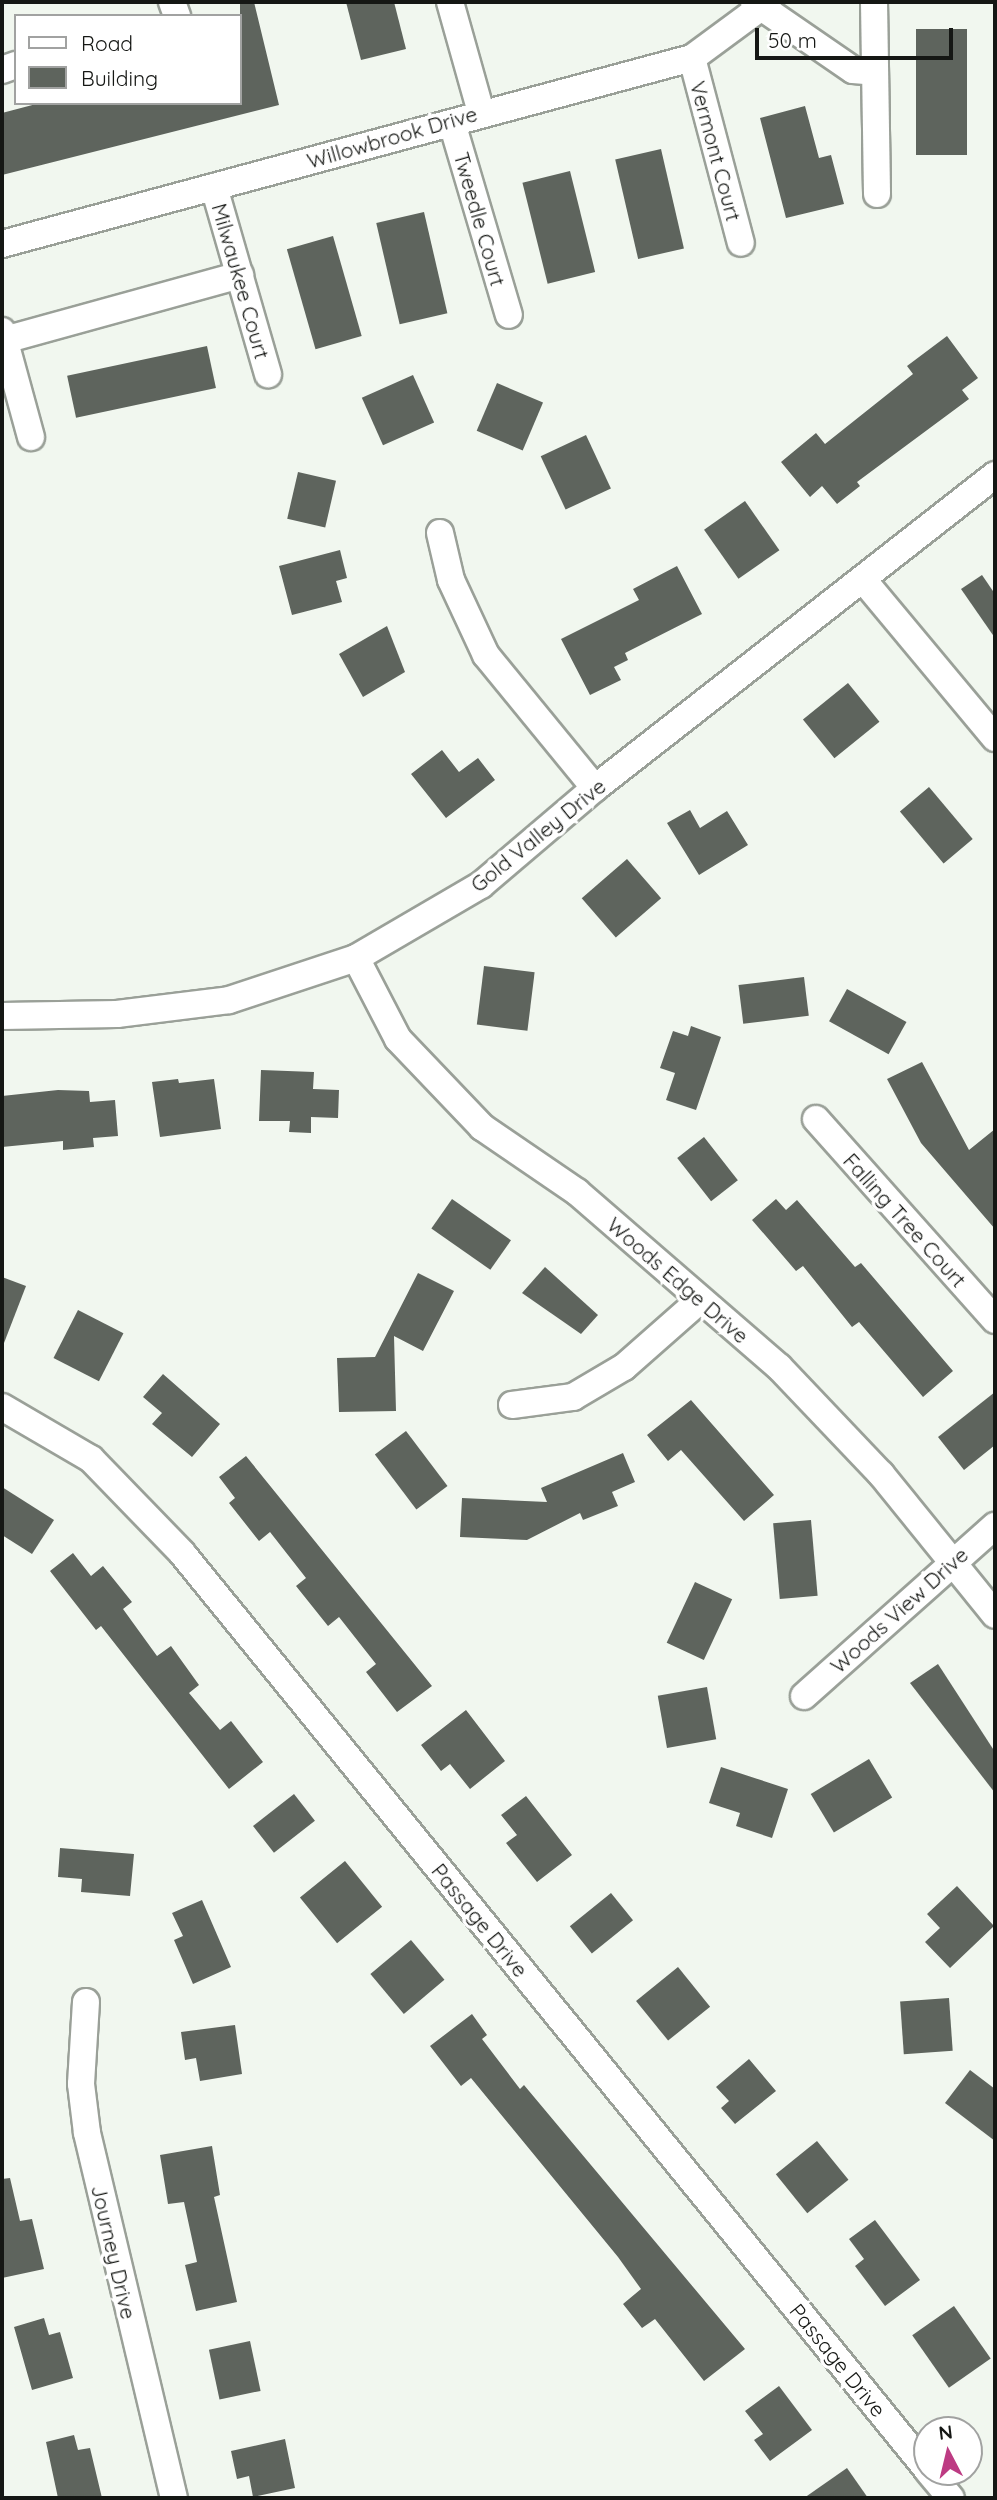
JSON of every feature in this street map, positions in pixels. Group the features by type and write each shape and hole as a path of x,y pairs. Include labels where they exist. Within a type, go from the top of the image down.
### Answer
{"street":[{"path":"450,2 481,112"},
{"path":"874,2 877,194"},
{"path":"762,3 853,70 875,72"},
{"name":"Willowbrook Drive","path":"2,244 452,123 481,112 692,58 762,3"},
{"name":"Vermont Court","path":"692,58 741,243"},
{"name":"Tweedle Court","path":"452,123 509,315"},
{"name":"Milwaukee Court","path":"215,187 268,374"},
{"path":"31,437 3,336 240,275"},
{"name":"Gold Valley Drive","path":"2,1016 117,1014 229,1000 356,958 481,885 595,788 865,582 995,475"},
{"path":"439,533 451,580 486,655 595,788"},
{"path":"865,582 995,738"},
{"name":"Woods Edge Drive","path":"356,958 398,1039 482,1127 577,1192 779,1367 862,1454 995,1615"},
{"name":"Falling Tree Court","path":"816,1119 995,1320"},
{"path":"512,1405 573,1397 624,1367 700,1300"},
{"name":"Passage Drive","path":"2,1407 91,1459 182,1553 913,2452"},
{"name":"Woods View Drive","path":"804,1696 950,1563 995,1526"},
{"name":"Journey Drive","path":"86,2002 81,2084 87,2133 174,2498"}],"building":[{"path":"240,2 254,2 279,105 2,175 2,113 32,105 242,105"},
{"path":"346,2 394,2 406,49 361,60"},
{"path":"916,29 967,29 967,155 916,155"},
{"path":"805,106 819,158 831,155 844,204 786,218 760,118"},
{"path":"661,149 684,248 638,259 615,160"},
{"path":"570,171 595,272 548,284 522,183"},
{"path":"424,212 447,313 400,324 376,223"},
{"path":"333,236 362,336 316,349 287,249"},
{"path":"947,336 978,378 962,390 969,399 857,482 860,486 837,504 822,486 810,497 781,462 816,433 825,444 913,374 907,366"},
{"path":"207,346 216,388 76,418 67,376"},
{"path":"413,375 434,423 383,445 362,398"},
{"path":"497,383 543,403 523,450 477,431"},
{"path":"586,435 611,488 566,510 541,456"},
{"path":"298,472 336,481 325,528 287,519"},
{"path":"745,501 779,550 738,579 704,530"},
{"path":"340,550 347,578 336,581 342,602 292,615 279,566"},
{"path":"677,566 702,614 625,653 628,660 614,667 621,680 590,695 561,639 639,600 633,589"},
{"path":"982,575 995,594 995,638 961,589"},
{"path":"387,626 405,672 363,697 339,654"},
{"path":"848,683 879,722 834,758 803,720"},
{"path":"442,750 459,772 478,758 495,780 446,818 411,774"},
{"path":"929,787 973,839 944,864 900,811"},
{"path":"690,810 700,828 727,811 748,845 699,875 667,823"},
{"path":"627,859 661,898 616,938 582,898"},
{"path":"484,966 535,972 527,1031 477,1025"},
{"path":"804,977 809,1016 743,1024 738,985"},
{"path":"847,989 906,1022 889,1054 829,1021"},
{"path":"691,1026 721,1037 696,1110 666,1100 675,1073 660,1068 673,1031 688,1036"},
{"path":"922,1062 969,1150 995,1129 995,1229 921,1143 887,1079"},
{"path":"261,1070 314,1072 313,1089 339,1090 338,1118 311,1117 311,1133 289,1132 290,1121 259,1121"},
{"path":"178,1079 179,1083 214,1079 221,1129 160,1137 152,1082"},
{"path":"58,1090 89,1091 90,1102 115,1100 118,1136 93,1138 94,1147 63,1150 63,1141 2,1147 2,1096"},
{"path":"704,1137 738,1180 711,1201 677,1158"},
{"path":"452,1199 511,1240 490,1270 431,1228"},
{"path":"776,1199 786,1210 797,1200 855,1267 861,1263 953,1371 923,1397 859,1322 852,1327 803,1266 796,1271 752,1220"},
{"path":"545,1267 598,1315 581,1334 522,1293"},
{"path":"418,1273 454,1291 423,1351 394,1336 396,1411 339,1412 337,1358 375,1357"},
{"path":"2,1277 26,1286 4,1343 2,1343"},
{"path":"78,1310 123,1333 99,1381 53,1358"},
{"path":"163,1374 220,1424 192,1457 152,1424 162,1413 143,1397"},
{"path":"995,1392 995,1445 964,1470 938,1437"},
{"path":"691,1400 774,1495 744,1521 681,1450 668,1461 647,1435"},
{"path":"406,1431 448,1486 416,1510 375,1454"},
{"path":"623,1453 635,1482 612,1492 618,1506 583,1520 580,1513 527,1540 460,1537 462,1498 547,1502 541,1488"},
{"path":"246,1456 432,1686 397,1712 366,1672 376,1664 339,1617 328,1626 296,1586 306,1578 270,1532 259,1541 229,1503 235,1498 219,1477"},
{"path":"2,1487 54,1520 32,1554 2,1535"},
{"path":"811,1520 818,1596 780,1599 773,1523"},
{"path":"73,1553 91,1576 103,1566 132,1602 123,1609 157,1656 171,1646 199,1685 189,1693 220,1730 231,1721 263,1762 229,1789 101,1626 96,1630 50,1571"},
{"path":"695,1582 732,1599 704,1660 667,1643"},
{"path":"938,1664 995,1752 995,1793 910,1683"},
{"path":"707,1687 716,1739 667,1748 658,1696"},
{"path":"466,1710 505,1761 470,1789 450,1764 441,1771 421,1745"},
{"path":"869,1759 892,1798 834,1833 811,1794"},
{"path":"721,1767 788,1789 772,1838 736,1826 740,1813 709,1803"},
{"path":"294,1794 315,1821 274,1853 253,1826"},
{"path":"526,1796 572,1855 537,1882 506,1843 517,1835 501,1815"},
{"path":"60,1848 134,1854 130,1896 81,1892 82,1879 58,1877"},
{"path":"345,1861 382,1907 337,1943 300,1898"},
{"path":"957,1886 994,1926 950,1968 925,1942 940,1928 927,1914"},
{"path":"611,1893 633,1920 592,1954 570,1926"},
{"path":"202,1900 231,1967 193,1984 174,1940 183,1936 172,1913"},
{"path":"411,1940 444,1980 404,2014 370,1974"},
{"path":"678,1967 710,2007 668,2041 636,2001"},
{"path":"949,1998 953,2051 904,2054 900,2001"},
{"path":"472,2014 487,2035 482,2039 520,2089 524,2085 745,2349 704,2381 655,2319 642,2328 623,2304 641,2289 618,2257 471,2078 461,2086 430,2046"},
{"path":"235,2025 242,2074 200,2081 196,2058 185,2060 181,2032"},
{"path":"749,2059 776,2091 735,2124 721,2108 729,2101 716,2087"},
{"path":"970,2070 995,2089 995,2141 945,2103"},
{"path":"817,2141 848,2180 807,2213 776,2174"},
{"path":"212,2146 220,2195 214,2197 237,2302 196,2311 185,2265 197,2262 184,2202 168,2204 160,2155"},
{"path":"10,2178 20,2221 32,2219 44,2269 2,2278 2,2179"},
{"path":"875,2220 920,2280 885,2306 855,2266 864,2259 849,2239"},
{"path":"954,2306 991,2358 949,2388 912,2335"},
{"path":"44,2318 49,2335 60,2332 73,2378 32,2390 14,2327"},
{"path":"250,2341 261,2391 220,2400 209,2350"},
{"path":"779,2386 812,2430 770,2461 754,2440 763,2434 745,2411"},
{"path":"74,2435 78,2450 90,2448 102,2498 58,2498 46,2442"},
{"path":"285,2439 295,2488 253,2497 249,2476 237,2479 231,2451"},
{"path":"847,2468 868,2498 804,2498"}]}
